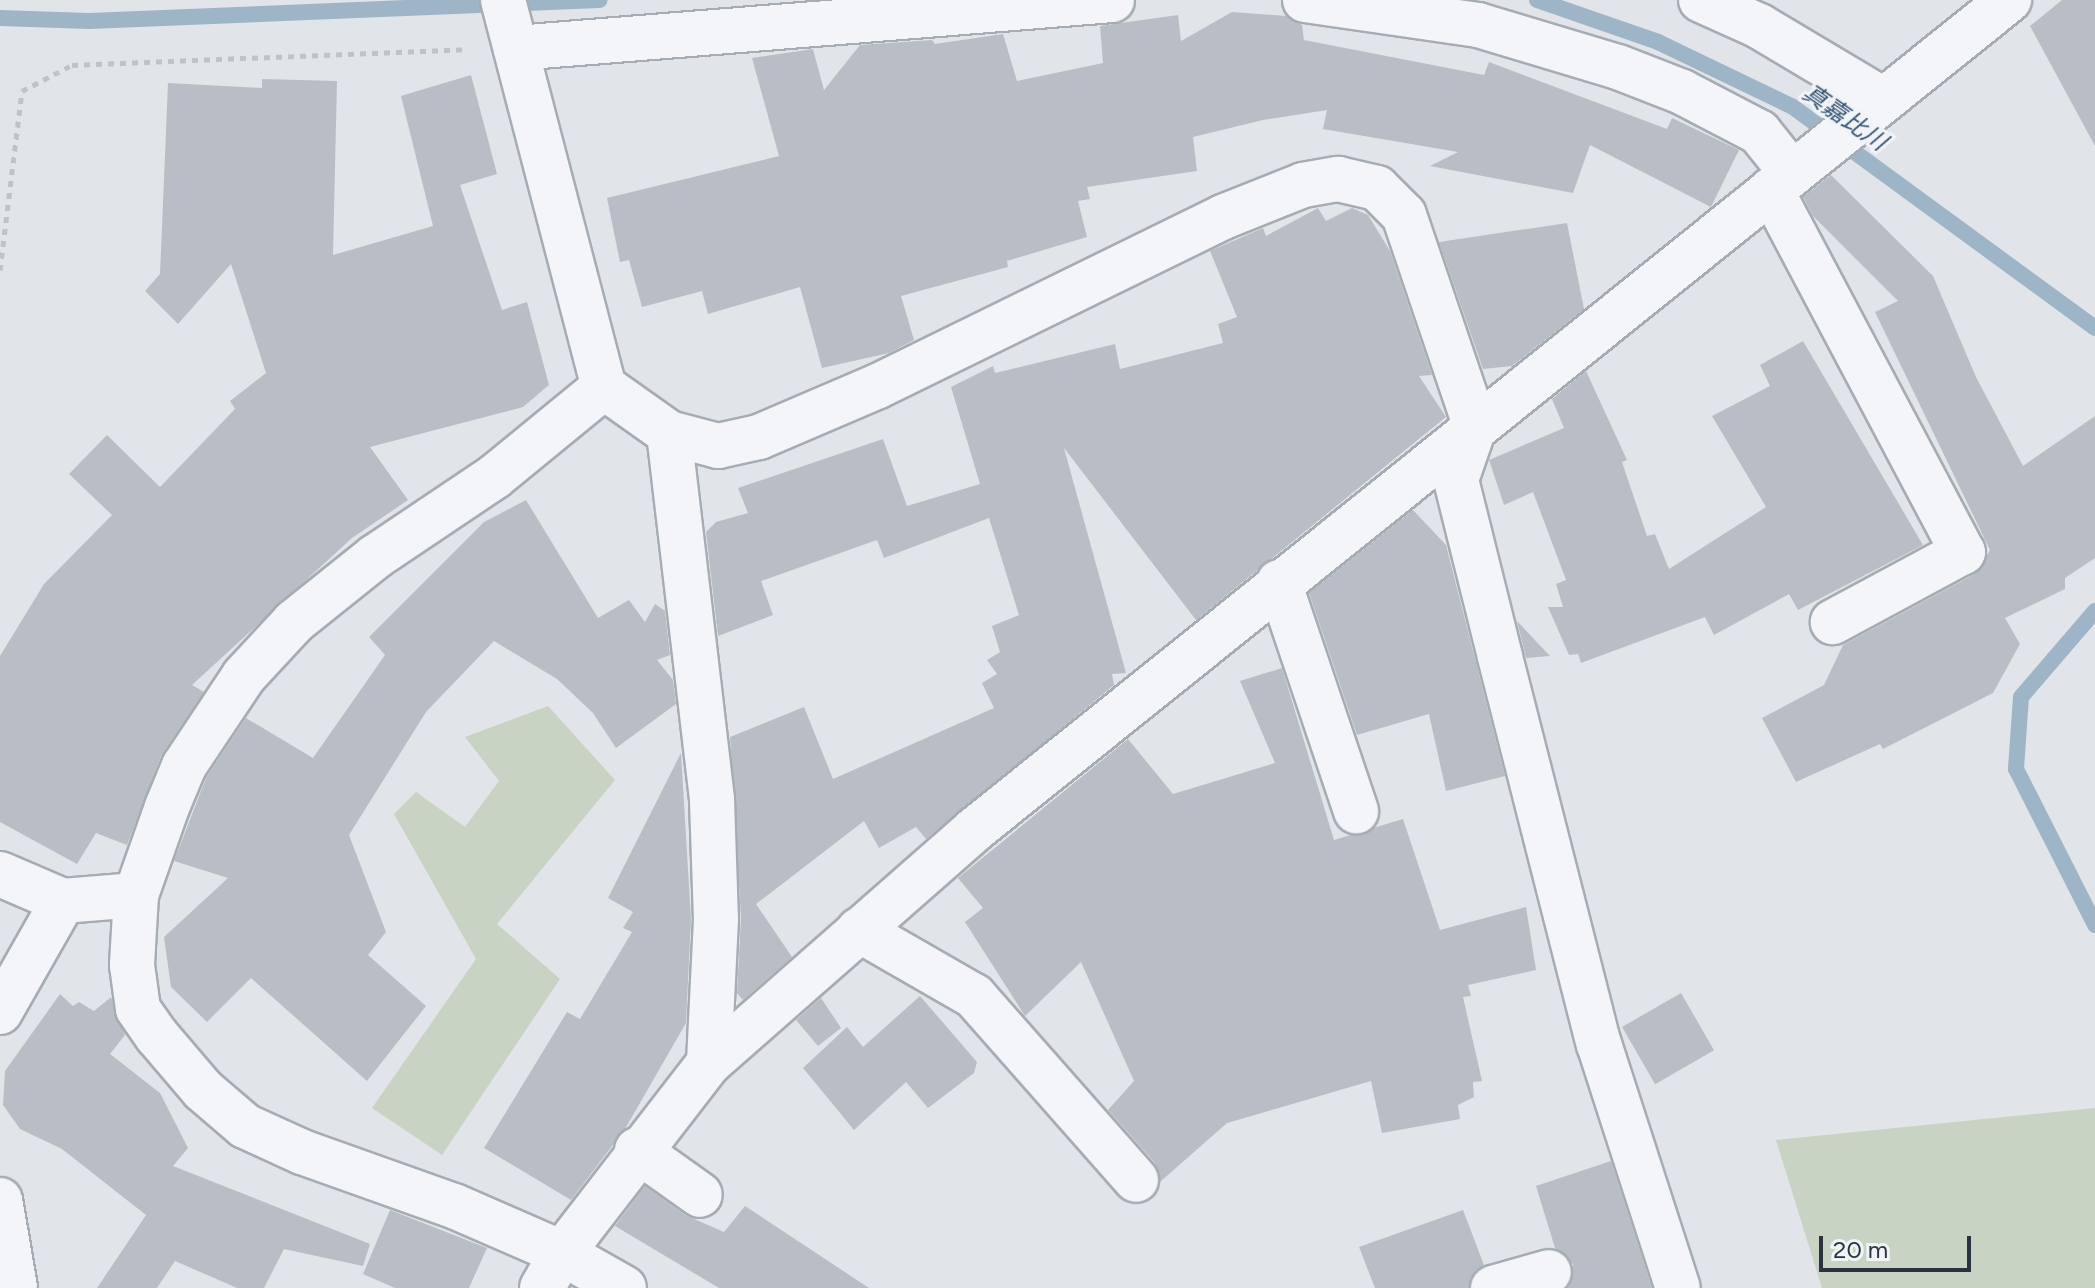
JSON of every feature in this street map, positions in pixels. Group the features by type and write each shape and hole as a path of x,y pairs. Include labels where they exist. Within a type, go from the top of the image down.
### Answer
{"street":[{"path":"1112,0 511,28 604,387 669,433 718,446 759,437 878,386 1223,217 1303,185 1338,179 1377,188 1404,215 1475,425 1456,480 1599,1044 1678,1288"},
{"path":"1305,0 1478,25 1618,67 1682,92 1759,132 1788,175 1963,552 1833,622"},
{"path":"1701,0 1759,26 1871,109"},
{"path":"552,1270 637,1150 709,1063 859,930 974,830 1279,582 2009,0"},
{"path":"604,387 494,477 317,604 244,676 184,766 136,895 132,965 138,1009 203,1090 234,1117 302,1152 454,1206 552,1270 624,1288"},
{"path":"669,433 712,800 716,919 709,1063"},
{"path":"1279,582 1356,811"},
{"path":"0,874 63,901 136,895"},
{"path":"0,1012 63,901"},
{"path":"859,930 974,996 1136,1180"},
{"path":"637,1150 700,1195"},
{"path":"0,1200 15,1288"},
{"path":"1493,1288 1549,1272"}],"path":[{"path":"0,270 22,91 72,65 511,28"}],"green space":[{"path":"548,706 615,780 497,924 560,979 442,1155 372,1108 476,959 394,814 416,792 465,827 499,781 465,737"},
{"path":"2095,1108 2095,1288 1822,1288 1776,1140"}],"building":[{"path":"2062,0 2095,0 2095,146 2030,26"},
{"path":"1232,12 1287,16 1302,25 1304,40 1484,75 1489,62 1667,129 1672,118 1739,150 1711,207 1590,145 1573,193 1430,166 1458,152 1323,129 1327,110 1263,120 1193,137 1197,171 1087,187 1090,199 1078,201 1087,237 1007,261 1008,267 901,296 914,340 889,353 822,368 800,287 708,314 702,291 642,307 629,260 620,262 607,198 779,156 752,58 813,49 824,90 860,45 932,40 935,44 1003,34 1017,81 1103,63 1100,26 1178,15 1181,41"},
{"path":"471,75 497,174 460,185 502,310 527,302 549,385 523,407 370,447 408,500 352,538 192,685 204,692 161,756 127,845 96,833 77,864 0,822 0,656 44,584 112,515 69,474 107,435 160,487 235,409 230,401 266,373 231,264 178,324 145,291 160,274 168,83 262,88 262,79 337,81 333,255 433,226 401,96"},
{"path":"1831,175 1933,276 1976,377 2023,466 2095,416 2095,558 2065,578 2065,589 2005,618 2020,644 1993,693 1883,749 1880,744 1796,782 1762,718 1824,685 1843,645 1975,574 1990,550 1875,312 1898,301 1813,216 1803,197"},
{"path":"1318,208 1326,221 1352,208 1368,215 1390,251 1432,375 1419,376 1446,417 1196,620 1064,448 1126,673 1112,674 1114,685 926,839 916,827 879,848 864,821 756,904 792,957 743,1000 737,993 741,918 730,737 804,707 833,779 994,708 982,683 997,674 987,660 1000,652 992,626 1019,615 989,518 884,558 877,540 761,581 773,615 718,636 706,532 716,522 748,513 738,488 883,439 907,506 980,484 951,387 993,366 995,373 1115,344 1120,369 1223,343 1218,324 1237,317 1210,251 1263,228 1266,236"},
{"path":"1567,223 1584,309 1512,366 1483,369 1439,242"},
{"path":"1803,341 1923,545 1798,610 1789,594 1714,635 1705,617 1581,663 1578,654 1569,655 1548,607 1563,607 1556,584 1566,580 1533,492 1504,505 1489,460 1564,428 1552,399 1586,371 1627,460 1622,462 1647,536 1655,534 1669,569 1766,507 1712,416 1770,386 1760,365"},
{"path":"526,500 598,618 629,600 645,622 655,604 665,611 670,655 657,660 673,680 676,704 616,748 593,713 557,679 494,641 426,712 349,835 386,932 368,955 426,1006 367,1081 251,978 207,1022 171,987 164,937 228,878 174,861 206,778 246,718 313,758 385,655 369,637 484,522"},
{"path":"1413,510 1446,545 1505,776 1446,791 1429,714 1357,735 1309,593"},
{"path":"1517,621 1550,656 1526,658"},
{"path":"1282,668 1334,840 1403,819 1440,930 1526,907 1536,970 1468,985 1471,996 1463,997 1482,1081 1473,1082 1474,1097 1458,1105 1460,1119 1382,1133 1371,1081 1227,1123 1160,1182 1155,1163 1108,1110 1134,1081 1081,962 1025,1016 965,922 983,908 958,878 1128,739 1173,794 1275,763 1240,681"},
{"path":"681,753 691,919 686,1023 625,1129 571,1200 484,1148 567,1012 580,1019 632,932 623,928 633,912 608,898"},
{"path":"1681,993 1714,1050 1655,1084 1622,1027"},
{"path":"60,994 73,1006 79,1002 94,1011 111,997 125,1035 110,1054 160,1093 188,1148 173,1166 370,1244 363,1266 284,1249 264,1288 237,1288 175,1261 157,1288 97,1288 146,1215 62,1149 20,1129 3,1105 5,1071"},
{"path":"920,996 977,1062 974,1073 928,1108 906,1082 854,1130 803,1068 847,1027 863,1047"},
{"path":"821,998 841,1028 818,1046 796,1020"},
{"path":"1611,1161 1652,1288 1568,1288 1573,1264 1555,1248 1536,1186"},
{"path":"645,1186 685,1215 724,1232 745,1206 869,1288 719,1288 615,1226"},
{"path":"390,1210 487,1248 469,1288 395,1288 363,1274"},
{"path":"1463,1210 1484,1265 1475,1271 1469,1288 1375,1288 1359,1247"}],"waterway":[{"name":"真嘉比川","path":"0,18 89,21 600,0"},
{"name":"真嘉比川","path":"1537,0 1658,42 1793,107 2095,328"},
{"name":"真嘉比川","path":"2095,611 2021,697 2016,769 2095,925"}]}
